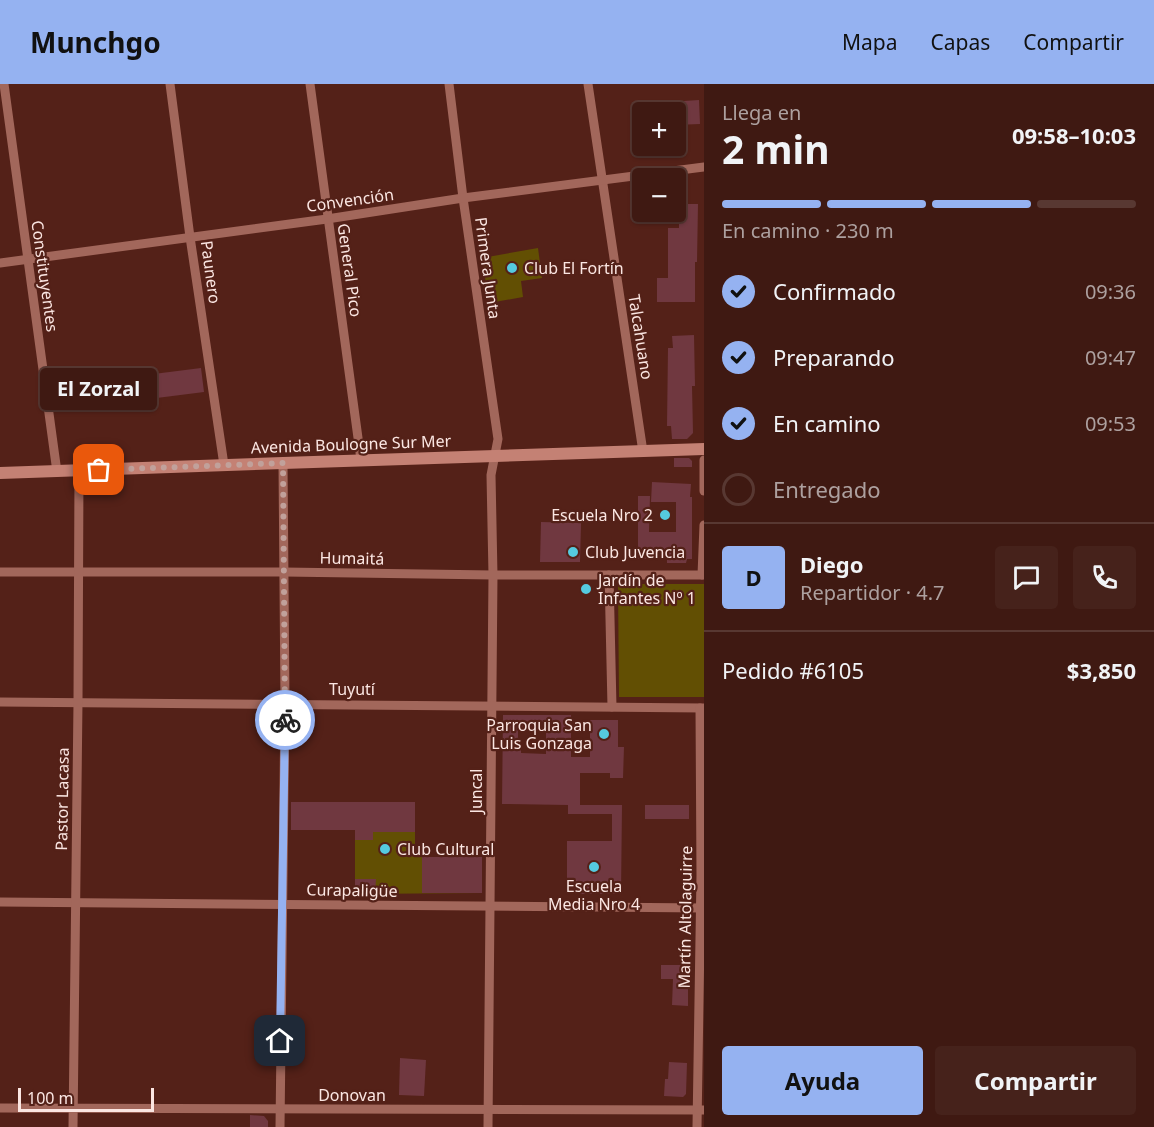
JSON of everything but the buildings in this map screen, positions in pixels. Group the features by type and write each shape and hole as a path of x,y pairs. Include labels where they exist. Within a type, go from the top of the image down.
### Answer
{"main road":[{"name":"Avenida Boulogne Sur Mer","path":"0,474 704,449"}],"street":[{"name":"Constituyentes","path":"4,84 57,472"},
{"name":"Paunero","path":"170,84 224,465"},
{"name":"General Pico","path":"310,84 361,460"},
{"name":"Primera Junta","path":"449,84 498,439 495,456"},
{"name":"Talcahuano","path":"588,84 643,452"},
{"name":"Convención","path":"0,263 327,219 463,198 704,167"},
{"name":"Juncal","path":"488,1127 493,575 491,475 495,456"},
{"path":"704,460 704,491"},
{"path":"280,1127 285,704 283,463"},
{"name":"Pastor Lacasa","path":"73,1127 79,471"},
{"path":"703,574 704,525"},
{"name":"Humaitá","path":"0,572 703,574"},
{"path":"609,575 612,707"},
{"name":"Tuyutí","path":"0,702 702,708"},
{"name":"Martín Altolaguirre","path":"697,1127 701,1110 702,708"},
{"name":"Curapaligüe","path":"0,902 702,908"},
{"name":"Donovan","path":"0,1108 701,1110"}],"shaded area":[{"name":"Club El Fortín","path":"538,248 542,278 521,281 523,297 489,303 482,258"},
{"path":"618,584 704,584 704,697 619,697"},
{"name":"Club Cultural","path":"291,802 415,802 415,857 482,857 482,893 355,894 355,830 291,830"}],"way so far":[{"path":"99,470 283,463 285,720"}],"place":[{"name":"Club El Fortín","path":"512,268"},
{"name":"El Zorzal","path":"99,470"},
{"name":"Escuela Nro 2","path":"665,515"},
{"name":"Club Juvencia","path":"573,552"},
{"name":"Jardín de Infantes Nº 1","path":"586,589"},
{"name":"Parroquia San Luis Gonzaga","path":"604,734"},
{"name":"Club Cultural","path":"385,849"},
{"name":"Escuela Media Nro 4","path":"594,867"}],"route":[{"path":"280,1041 285,720"}]}
